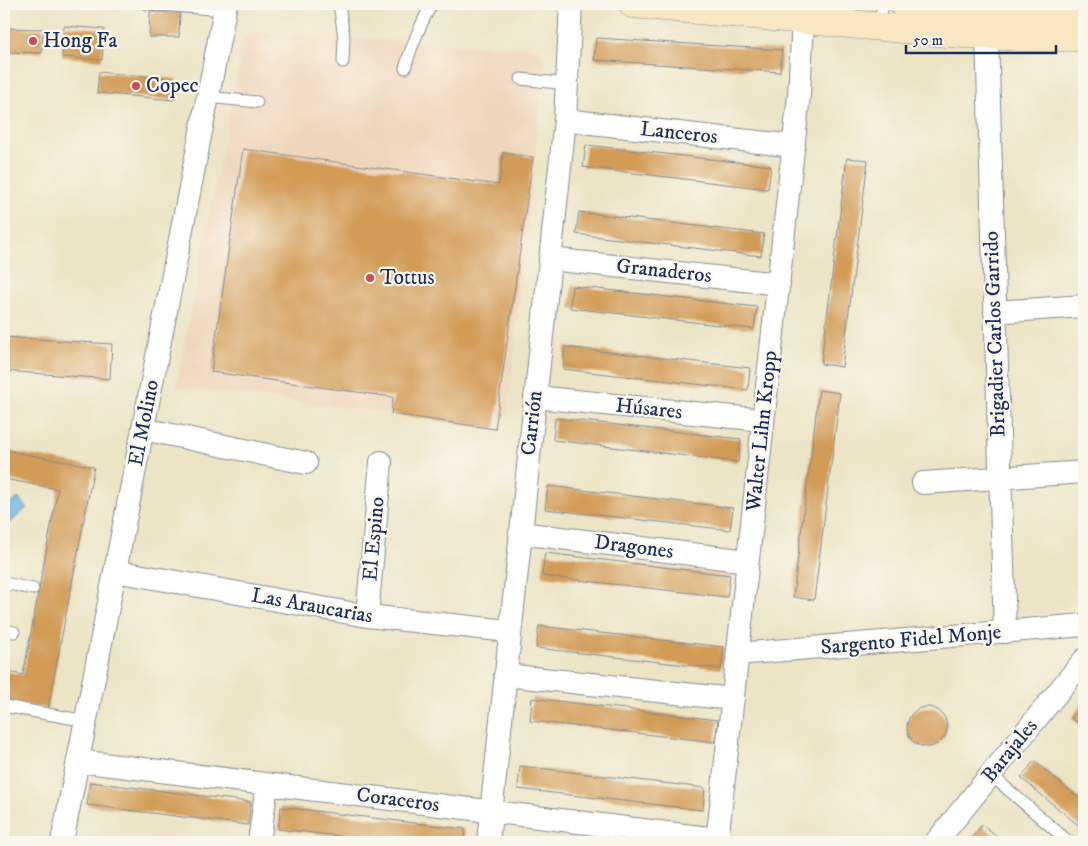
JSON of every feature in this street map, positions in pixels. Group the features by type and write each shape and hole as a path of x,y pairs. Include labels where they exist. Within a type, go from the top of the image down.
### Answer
{"main road":[{"path":"634,4 802,20 880,15 987,36 1078,16"},
{"path":"904,4 1078,16"}],"street":[{"name":"Carrión","path":"488,842 565,120 571,4"},
{"name":"El Molino","path":"62,842 226,7"},
{"name":"Walter Lihn Kropp","path":"717,841 800,95 802,20"},
{"name":"Brigadier Carlos Garrido","path":"987,36 1004,632"},
{"name":"Lanceros","path":"565,120 794,146"},
{"name":"Granaderos","path":"550,258 778,284"},
{"path":"995,312 1084,306"},
{"name":"Húsares","path":"535,397 764,420"},
{"path":"143,429 306,463"},
{"name":"El Espino","path":"367,616 381,462"},
{"path":"923,484 1084,472"},
{"name":"Dragones","path":"520,533 748,560"},
{"name":"Las Araucarias","path":"115,572 367,616 509,632"},
{"name":"Sargento Fidel Monje","path":"738,654 1084,625"},
{"name":"Barajales","path":"936,842 1084,660"},
{"path":"505,675 733,699"},
{"name":"Coraceros","path":"78,761 491,811 717,841"},
{"path":"259,842 267,784"}],"lane":[{"path":"147,4 226,7"},
{"path":"339,4 344,37 343,62"},
{"path":"405,68 412,43 432,4"},
{"path":"1040,4 1078,16"},
{"path":"521,79 567,84"},
{"path":"208,97 257,102"},
{"path":"4,583 33,589"},
{"path":"4,706 86,721"},
{"path":"990,775 1069,842"}],"shaded area":[{"path":"251,32 539,49 545,61 507,415 453,421 176,387 244,37"}],"water":[{"path":"18,498 27,508 10,523 4,516 4,510"}],"building":[{"name":"Copec","path":"150,12 180,12 179,37 149,37"},
{"path":"64,26 104,29 102,60 62,57"},
{"path":"4,28 43,29 42,53 4,52"},
{"path":"596,38 782,50 780,72 594,60"},
{"name":"Copec","path":"99,72 176,79 174,100 97,93"},
{"path":"586,145 771,166 768,189 583,167"},
{"name":"Tottus","path":"243,149 499,185 503,153 533,157 495,429 391,414 393,397 211,372"},
{"path":"847,158 868,160 842,367 821,364"},
{"path":"579,212 764,234 761,256 576,234"},
{"path":"572,286 757,307 754,329 570,308"},
{"path":"4,337 112,344 110,379 4,371"},
{"path":"565,347 750,368 748,390 563,369"},
{"path":"819,390 840,393 814,600 793,597"},
{"path":"555,418 741,439 738,462 553,440"},
{"path":"4,450 94,467 48,709 4,701 4,671 23,675 58,489 4,479"},
{"path":"548,486 733,508 730,530 545,509"},
{"path":"545,553 730,575 727,597 542,576"},
{"path":"539,626 724,647 721,669 536,648"},
{"path":"532,698 718,720 715,742 530,721"},
{"path":"1084,702 1084,728 1071,718"},
{"path":"931,707 938,710 944,716 947,727 946,735 938,744 931,747 923,747 916,744 908,735 907,723 910,716 919,708"},
{"path":"1034,761 1084,802 1084,830 1021,778"},
{"path":"520,766 705,788 703,810 518,789"},
{"path":"90,782 251,802 248,825 87,805"},
{"path":"281,807 465,829 464,842 389,842 278,829"},
{"path":"982,825 1003,842 968,842"},
{"path":"513,838 536,841 536,842 512,842"}],"place":[{"name":"Hong Fa","path":"33,41"},
{"name":"Copec","path":"136,86"},
{"name":"Tottus","path":"370,278"}]}
